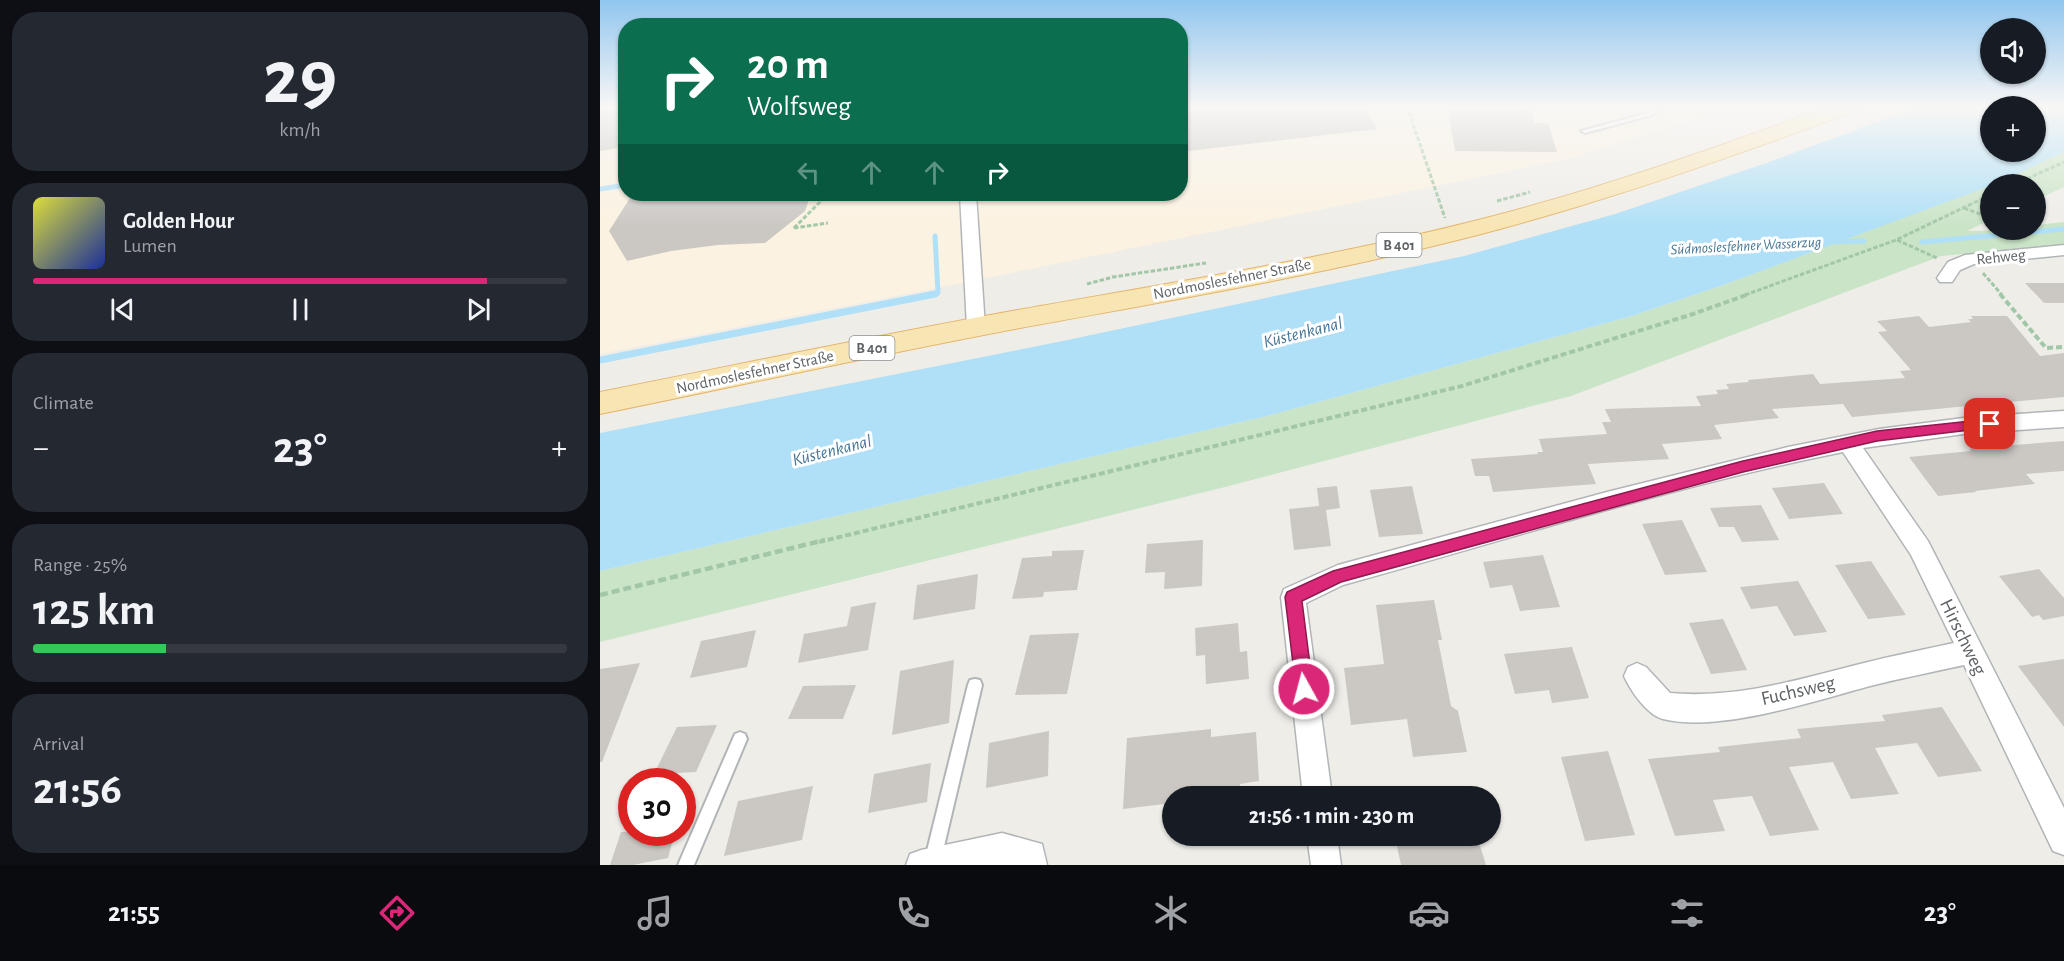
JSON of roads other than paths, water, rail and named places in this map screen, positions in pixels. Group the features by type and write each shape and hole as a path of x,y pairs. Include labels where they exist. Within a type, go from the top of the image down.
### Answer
{"main road":[{"name":"Nordmoslesfehner Straße","path":"600,403 976,327 1247,277 1382,249 1490,224 1601,193 1740,146"}],"street":[{"path":"967,201 976,327"},
{"name":"Rehweg","path":"1957,268 2064,250"},
{"path":"1316,786 1293,597 1338,576 1676,483 1848,442 1877,436 1948,428 2064,419"},
{"name":"Hirschweg","path":"1848,442 1920,548 2064,840"},
{"name":"Fuchsweg","path":"1637,676 1663,706 1686,709 1775,700 1859,676 1970,652"},
{"path":"1323,846 1326,865"},
{"path":"926,864 1002,848 1031,855 1032,865"}],"lane":[{"path":"926,864 975,685"},
{"path":"686,865 740,739"}],"water":[{"name":"Küstenkanal","path":"1811,146 1980,146 1980,162 2042,162 2017,174 1980,174 1980,190 1726,284 1632,316 1267,416 600,571 600,433 1058,342 1464,256 1615,214"},
{"path":"2046,146 2064,146 2064,152 2046,160"}],"waterway":[{"path":"600,189 618,186"},
{"name":"Südmoslesfehner Wasserzug","path":"1922,242 2064,229"},
{"path":"927,295 938,293 935,236"},
{"name":"Südmoslesfehner Wasserzug","path":"1825,242 1864,241"},
{"path":"600,360 935,294"}]}
